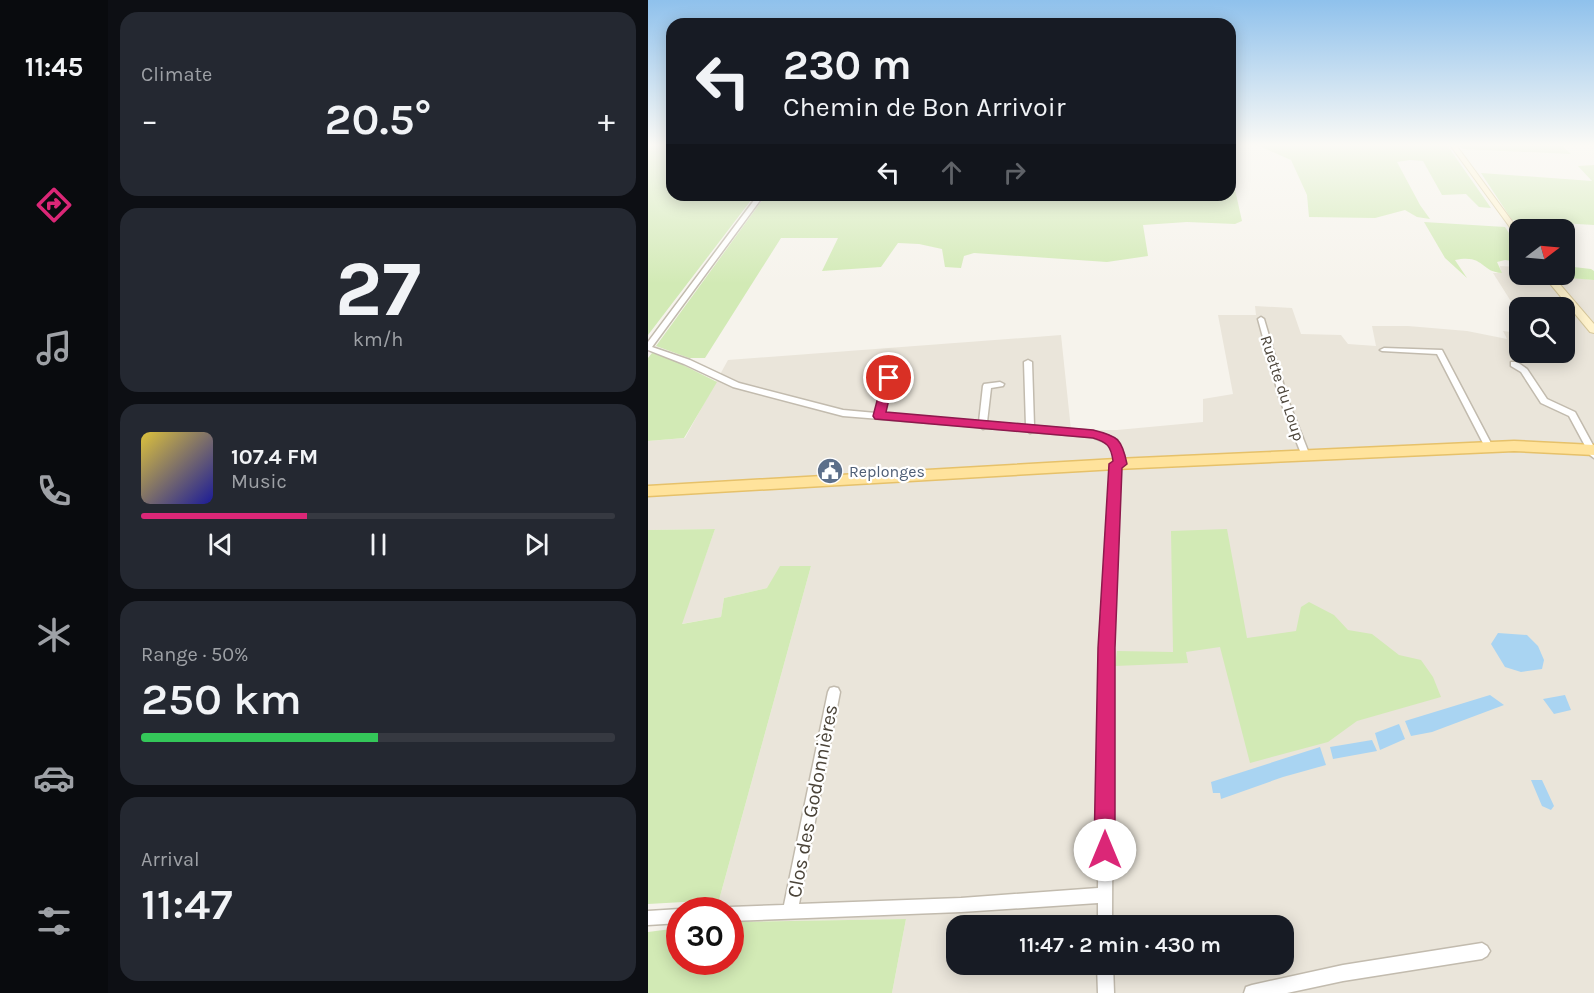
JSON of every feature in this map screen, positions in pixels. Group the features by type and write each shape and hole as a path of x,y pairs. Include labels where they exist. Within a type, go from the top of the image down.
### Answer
{"main road":[{"path":"648,491 1118,464 1489,447 1543,446 1593,452"}],"street":[{"path":"1486,191 1509,224"},
{"path":"757,201 648,347 736,385 769,396 843,413 1082,433 1109,438 1117,447 1118,464 1107,648 1105,915"},
{"path":"1555,285 1594,330"},
{"name":"Ruette du Loup","path":"1261,319 1284,400 1306,456"},
{"path":"1384,350 1439,352 1489,447"},
{"path":"1028,362 1030,430"},
{"path":"1514,364 1524,371 1544,401 1572,414 1593,452"},
{"path":"879,416 889,378"},
{"path":"983,426 987,386 1000,384"},
{"name":"Clos des Godonnières","path":"790,911 834,692"},
{"path":"744,913 961,905 1104,896"},
{"path":"648,918 666,917"},
{"path":"1252,993 1343,973 1482,951"},
{"path":"1106,975 1106,993"}],"shaded area":[{"path":"1500,266 1509,266 1509,285 1575,285 1575,278 1594,280 1594,993 892,993 906,919 744,922 744,897 720,897 811,566 767,588 724,598 721,617 681,624 715,529 648,530 648,441 685,438 728,360 1061,335 1071,430 1117,430 1203,422 1203,399 1233,394 1218,315 1256,315 1255,306 1292,308 1301,334 1341,335 1348,344 1376,346 1372,326 1408,326 1467,331 1507,339 1503,331 1509,332 1509,363 1575,363 1575,297 1509,298 1493,273 1501,273"}],"green space":[{"path":"648,191 666,191 666,201 750,201 648,335"},
{"path":"1305,191 1413,191 1430,219 1417,217 1405,210 1375,218 1309,217"},
{"path":"1440,191 1479,191 1491,208 1479,207 1466,194 1442,195"},
{"path":"1493,191 1594,191 1594,225 1575,224 1575,219 1511,219"},
{"path":"1236,194 1242,221 1235,224 1187,222 1143,225 1148,256 1107,262 974,253 964,256 961,268 945,267 942,249 919,244 898,243 881,267 822,271 838,238 781,238 705,358 689,358 656,346 762,201 1236,201"},
{"path":"1424,222 1505,227 1509,233 1509,261 1497,262 1502,273 1490,270 1472,259 1455,260 1467,278 1445,258"},
{"path":"1575,267 1594,271 1594,280 1575,278"},
{"path":"652,353 663,355 717,382 684,438 648,441 648,358"},
{"path":"715,529 682,624 721,617 724,598 767,588 780,566 811,566 720,897 666,897 666,903 648,904 648,530"},
{"path":"1227,529 1247,638 1296,631 1301,607 1309,602 1334,615 1348,630 1372,634 1399,655 1421,660 1433,677 1441,697 1357,721 1328,742 1250,763 1220,647 1186,652 1188,663 1115,666 1117,651 1173,652 1171,531"},
{"path":"906,919 892,993 648,993 648,932 666,930 666,975 744,975 744,922"}],"water":[{"path":"1498,633 1527,635 1538,646 1544,660 1542,669 1521,672 1505,667 1491,644"},
{"path":"1490,695 1504,705 1432,732 1411,736 1405,721"},
{"path":"1565,695 1571,710 1554,714 1543,699"},
{"path":"1399,724 1405,739 1380,750 1375,733"},
{"path":"1372,740 1377,751 1333,759 1330,747"},
{"path":"1320,747 1326,765 1283,777 1221,799 1220,793 1213,793 1211,782"},
{"path":"1531,780 1542,780 1554,806 1551,810 1542,806"}],"place":[{"name":"Replonges","path":"830,471"}],"route":[{"path":"889,378 879,416 1093,434 1109,438 1117,447 1121,464 1116,464 1107,648 1105,850"}]}
